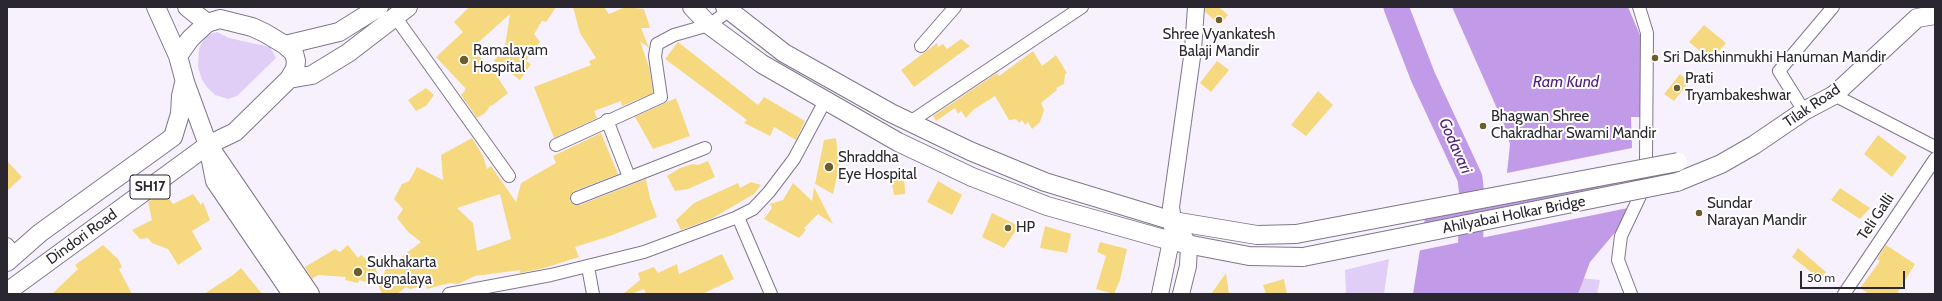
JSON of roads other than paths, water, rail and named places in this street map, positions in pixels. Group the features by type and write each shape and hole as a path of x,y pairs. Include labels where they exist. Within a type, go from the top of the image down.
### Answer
{"main road":[{"path":"156,7 178,56 185,82 208,145 215,181 292,294"},
{"path":"187,7 207,24"},
{"path":"285,45 339,32 379,7"},
{"name":"Ahilyabai Holkar Bridge","path":"692,7 709,25 762,64 898,142 972,177 1047,206 1171,241 1250,256 1303,257 1677,182 1721,164"},
{"name":"Ahilyabai Holkar Bridge","path":"729,8 784,53 910,122 970,150 1045,182 1173,221 1257,236 1296,234 1678,162 1721,164"},
{"path":"290,80 312,75 348,53 402,13"},
{"name":"Tilak Road","path":"1721,164 1754,145 1804,111 1834,95 1917,18 1935,15"},
{"path":"178,56 190,39 207,24 220,19 228,20 252,27 285,45 294,53 296,61 295,69 290,80"},
{"name":"Dindori Road","path":"7,292 208,145 235,132 290,80"},
{"path":"10,253 173,137 180,114 181,96 185,82"},
{"path":"208,145 310,294"}],"street":[{"path":"921,46 955,7"},
{"path":"910,122 1082,7"},
{"path":"1160,294 1171,241 1173,221 1171,208 1191,64 1196,7"},
{"path":"1631,294 1618,260 1621,236 1640,196 1646,160 1647,33 1639,7"},
{"path":"1804,111 1779,72 1833,7"},
{"path":"556,145 607,120 661,97 655,56 657,44 674,35 709,25 729,8"},
{"path":"402,13 508,176"},
{"path":"1834,95 1935,147"},
{"path":"449,294 588,267 644,252 738,217 753,209 782,176 794,159 825,101"},
{"path":"607,120 630,178"},
{"path":"577,198 705,148"},
{"name":"Teli Galli","path":"1844,294 1935,159"},
{"path":"738,217 771,294"},
{"path":"1173,221 1190,245 1188,266 1181,294"},
{"path":"588,267 593,294"}],"water":[{"path":"1392,7 1402,7 1432,78 1424,80"},
{"name":"Ram Kund","path":"1452,7 1628,7 1640,35 1640,117 1631,117 1632,148 1507,173 1510,144 1503,122"},
{"path":"1654,160 1623,223 1590,262 1578,294 1413,294 1427,205"}],"waterway":[{"name":"Godavari","path":"1396,7 1423,77 1470,178 1472,197 1469,294"}],"place":[{"name":"Shree Vyankatesh Balaji Mandir","path":"1219,20"},
{"name":"Sri Dakshinmukhi Hanuman Mandir","path":"1655,58"},
{"name":"Ramalayam Hospital","path":"464,60"},
{"name":"Prati Tryambakeshwar","path":"1677,88"},
{"name":"Bhagwan Shree Chakradhar Swami Mandir","path":"1483,126"},
{"name":"Shraddha Eye Hospital","path":"829,167"},
{"name":"Sundar Narayan Mandir","path":"1699,213"},
{"name":"HP","path":"1008,228"},
{"name":"Sukhakarta Rugnalaya","path":"358,272"}]}
